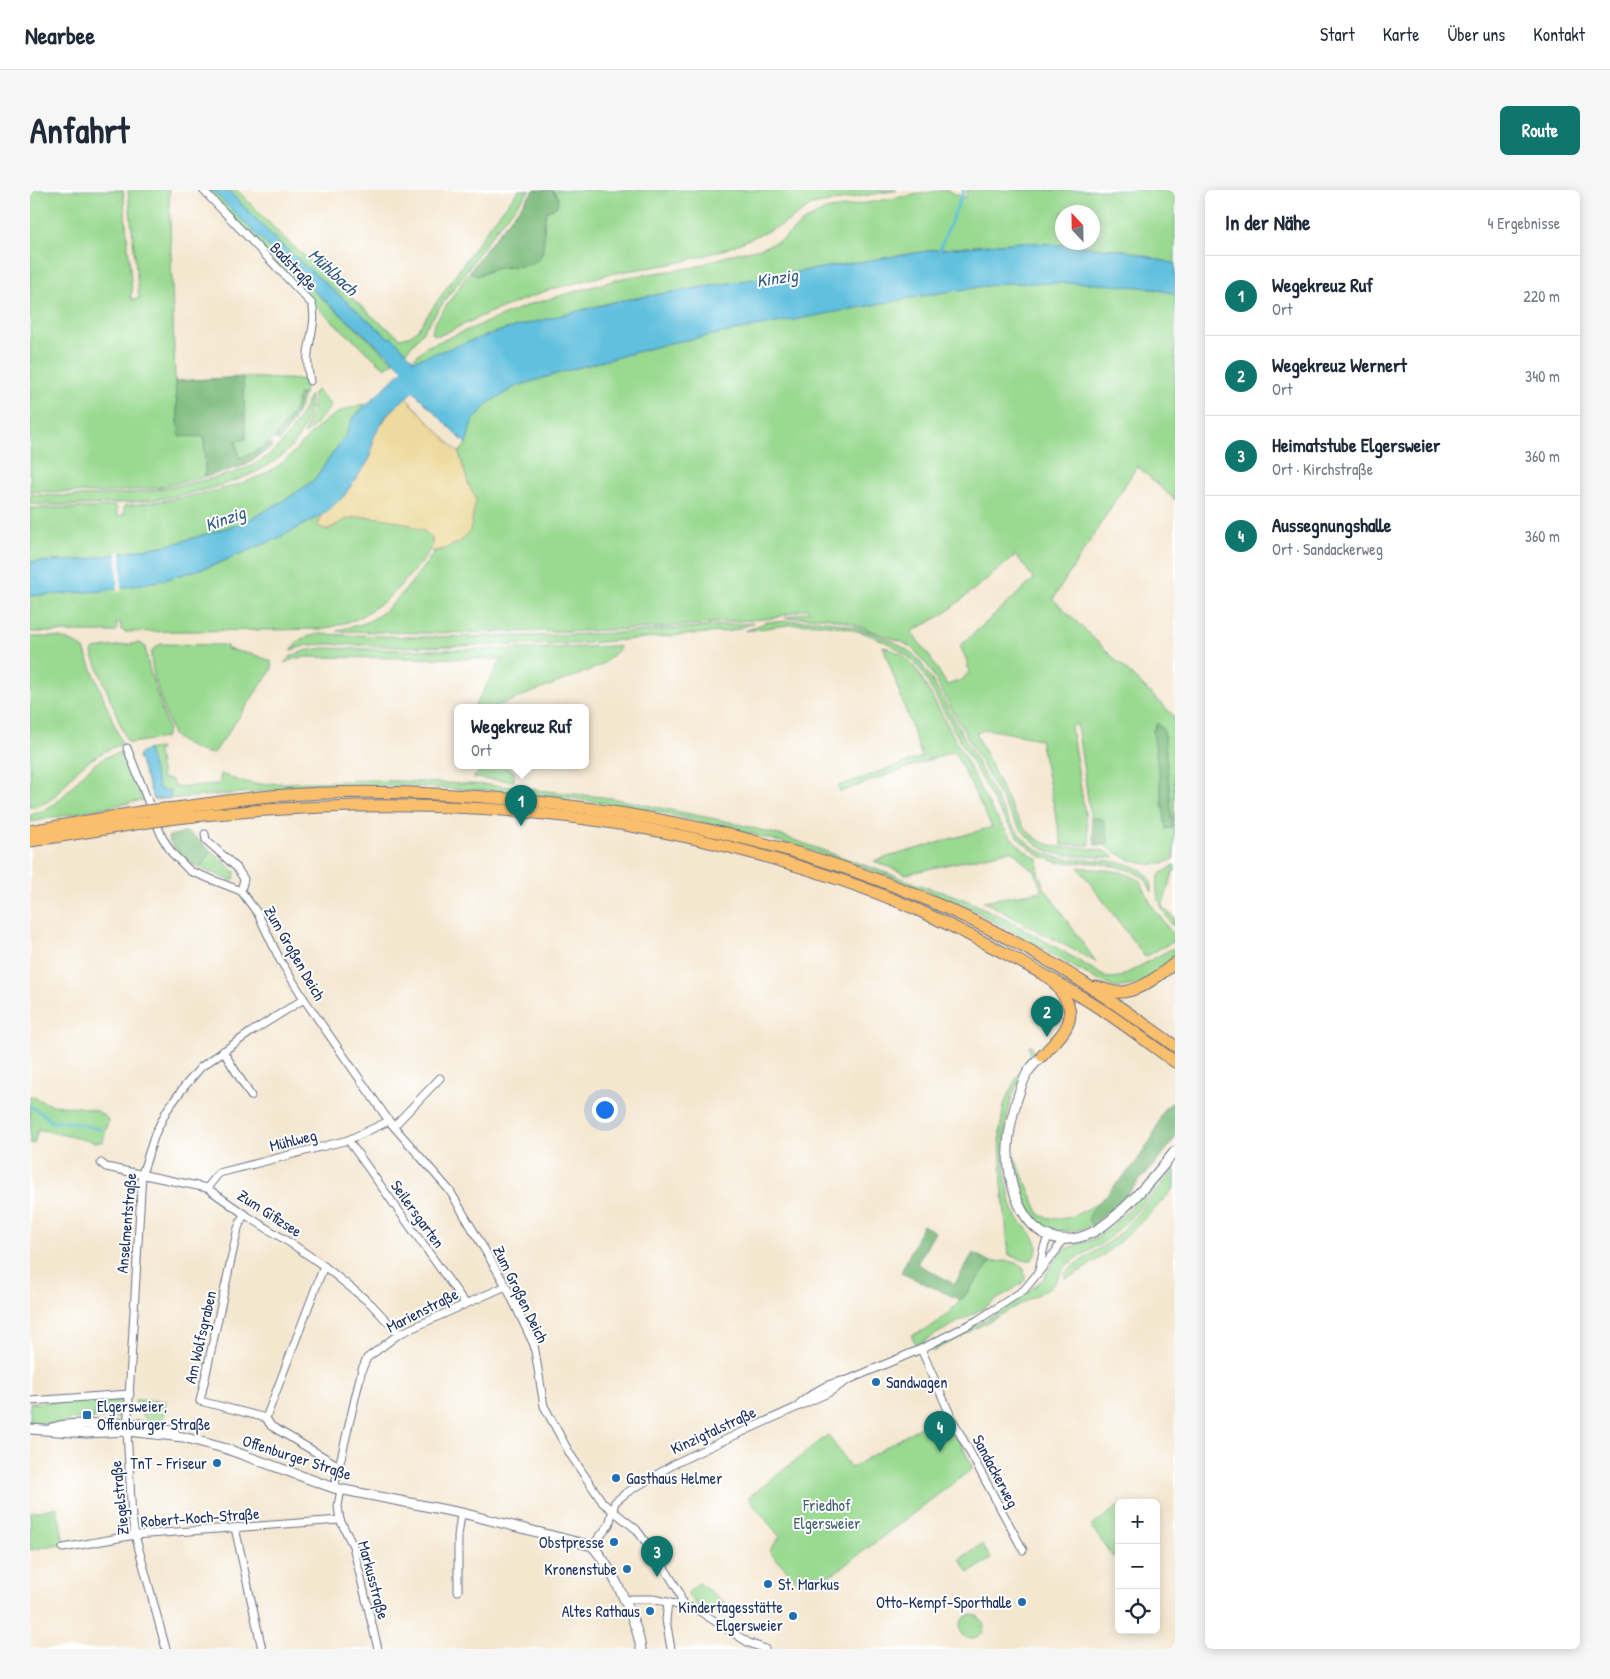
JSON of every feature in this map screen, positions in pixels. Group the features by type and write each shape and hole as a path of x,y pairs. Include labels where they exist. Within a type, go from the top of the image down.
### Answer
{"highway":[{"path":"30,831 147,817 272,796 410,792 564,805 657,819 791,850 835,864 946,908 1044,959 1086,984 1175,1046"},
{"path":"167,814 388,805 453,807 580,817 709,841 783,862 872,891 917,910 1049,977 1112,1016 1175,1062"},
{"path":"30,841 147,817"},
{"path":"1086,984 1115,992 1132,990 1151,981 1175,963"},
{"path":"1042,1056 1064,1032 1070,1020 1070,1010 1064,994 1049,977"}],"street":[{"name":"Badstraße","path":"203,190 312,304 315,313 308,353 310,381"},
{"path":"126,748 162,837 172,853 190,871 241,891"},
{"name":"Zum Großen Deich","path":"205,834 206,840 236,867 244,879 241,891 258,914 280,960 304,999 392,1124 450,1191 506,1286 534,1345 544,1406 570,1454 603,1503 636,1529 657,1557 678,1590 683,1605"},
{"name":"Anselmentstraße","path":"127,1427 142,1174 155,1134 167,1110 201,1067 304,999"},
{"path":"223,1051 251,1096"},
{"path":"1042,1056 1028,1071 1013,1114 1009,1137 1012,1183 1017,1202 1025,1218 1034,1228 1048,1237 1062,1240 1092,1233 1109,1221 1130,1201 1175,1151"},
{"path":"392,1124 440,1078"},
{"name":"Mühlweg","path":"207,1188 219,1173 348,1140 392,1124"},
{"name":"Seilersgarten","path":"348,1140 465,1303"},
{"name":"Zum Gifizsee","path":"101,1164 106,1168 207,1188 324,1266 371,1304 399,1334"},
{"name":"Am Wolfsgraben","path":"244,1214 238,1228 200,1401 266,1418 271,1426 339,1466"},
{"name":"Kinzigtalstraße","path":"1038,1273 1048,1237"},
{"name":"Kinzigtalstraße","path":"592,1546 609,1525 615,1502 640,1484 705,1449 792,1410 825,1386 848,1380 922,1348 978,1320 1024,1290 1056,1251 1062,1240"},
{"path":"266,1418 324,1266"},
{"name":"Marienstraße","path":"337,1488 339,1466 362,1369 367,1358 399,1334 506,1286"},
{"name":"Sandackerweg","path":"922,1348 953,1421 1023,1550"},
{"path":"30,1401 130,1394"},
{"name":"Offenburger Straße","path":"30,1429 47,1430 65,1424 127,1427 155,1426 182,1437 227,1449 337,1488 461,1514 592,1546"},
{"name":"Ziegelstraße","path":"127,1427 132,1518 166,1649"},
{"name":"Markusstraße","path":"337,1488 340,1520 353,1546 378,1649"},
{"path":"458,1591 458,1536 461,1514"},
{"name":"Robert-Koch-Straße","path":"63,1548 135,1535 340,1520"},
{"path":"235,1528 262,1649"},
{"path":"592,1546 600,1554 608,1567 624,1601 641,1649"},
{"path":"624,1601 631,1598 640,1598 683,1605 696,1610 749,1642 765,1649"},
{"path":"668,1602 666,1620 671,1649"}],"green space":[{"path":"30,190 123,190 132,292 130,297 135,300 139,298 128,190 169,190 175,381 179,436 204,436 205,477 160,487 102,493 30,491"},
{"path":"206,190 212,190 306,284 394,362 385,368 322,312"},
{"path":"228,190 237,190 284,238 379,322 401,338 411,335 418,329 491,224 519,190 530,190 497,228 406,352 392,337 389,338 279,243"},
{"path":"534,190 552,190 558,198 557,206 547,211 545,216 541,256 532,264 496,269 477,276 470,271 497,235"},
{"path":"552,190 897,190 812,205 782,225 726,249 682,262 609,274 546,291 486,314 441,335 432,333 434,324 470,271 477,276 497,268 514,267 543,251 545,217 547,211 557,206 556,194"},
{"path":"943,190 966,197 967,190 1175,190 1175,264 1124,250 1100,248 1100,205 1055,205 1055,245 1022,242 933,250 618,301 503,330 412,362 426,347 531,304 623,278 695,267 736,253 762,248 783,239 803,222 825,210"},
{"path":"1005,283 1112,284 1154,289 1175,294 1175,500 1137,466 1053,599 1175,717 1174,859 1155,864 1146,864 1129,859 1104,845 1109,842 1098,818 1091,819 1077,724 1071,727 1090,845 1062,845 1040,739 987,729 976,733 1010,806 1029,832 1045,843 1056,846 1100,850 1115,858 1065,855 1041,847 1019,827 1007,809 928,666 912,648 902,642 847,622 825,617 785,618 809,611 808,608 774,618 655,628 424,633 337,631 367,622 387,609 405,591 435,551 445,549 476,499 469,486 459,453 466,444 472,422 488,403 517,386 670,343 926,295","holes":["1016,555 1034,579 960,646 967,661 969,672 962,680 947,685 928,654 911,632 944,614"]},
{"path":"243,377 306,380 304,395 299,394 291,418 279,433 265,446 239,458 236,440 246,439"},
{"path":"243,377 246,439 236,441 239,458 249,455 270,443 273,446 246,465 205,477 204,437 179,436 175,381"},
{"path":"317,390 330,404 330,408 305,435 313,407 313,393"},
{"path":"299,394 304,395 291,424 279,441 274,438 295,410"},
{"path":"310,395 308,416 295,443 269,465 240,479 205,490 130,502 93,505 30,504 30,494 94,496 137,492 200,481 245,469 262,460 280,445 294,427"},
{"path":"363,404 365,405 353,418 345,436 313,481 285,500 243,523 173,544 83,560 30,562 30,508 115,506 117,508 117,516 124,515 124,506 202,494 242,483 282,463 332,416"},
{"path":"322,515 319,526 327,530 346,520 361,517 382,518 406,523 432,537 432,546 420,565 385,601 357,619 325,629 124,632 121,629 121,623 116,623 117,629 115,632 30,632 30,596 164,580 214,565 276,539"},
{"path":"817,620 843,624 872,632 898,644 919,660 952,716 1005,814 1026,841 1039,850 1056,857 1107,861 1134,866 1144,872 1150,880 1152,892 1145,878 1132,871 1096,863 1057,862 1040,856 1021,841 999,811 921,670 897,648 865,634 831,625 799,624 745,631 767,622"},
{"path":"753,623 732,631 575,644 401,647 329,644 308,645 291,650 301,639 318,634 416,637 532,636 617,633"},
{"path":"30,637 64,639 84,649 122,744 90,760 74,773 54,797 30,808"},
{"path":"138,643 145,647 149,668 168,729 165,738 130,743 127,741 92,653 94,649"},
{"path":"161,644 222,645 227,646 227,649 255,655 271,661 272,669 214,753 192,748 173,735 152,668 152,651"},
{"path":"883,646 903,655 917,670 994,813 1014,840 1025,851 1038,859 1038,872 1045,889 1096,962 983,901 1042,891 1034,869 1030,869 1012,850 906,874 874,861 992,827 954,751 840,792 838,786 922,757"},
{"path":"620,647 603,664 591,670 502,704 476,704 502,659 307,657 297,658 284,663 290,657 304,651 323,648 407,650"},
{"path":"1157,723 1164,731 1173,828 1166,829 1153,731"},
{"path":"160,748 158,752 162,779 171,779 175,787 219,784 221,774 239,781 257,784 371,780 491,785 611,798 730,822 783,836 966,900 1025,930 1107,978 1120,977 1171,949 1175,949 1175,959 1140,984 1115,988 1090,976 970,908 949,899 803,848 655,811 515,792 402,786 290,789 154,800 138,756 150,749"},
{"path":"119,753 125,755 128,759 144,800 30,822 30,815 56,803 93,765"},
{"path":"481,769 509,769 514,772 514,781 473,778"},
{"path":"1098,818 1104,820 1109,842 1104,845 1095,845 1091,819"},
{"path":"186,832 194,836 211,851 200,868 189,863 181,856 168,838 169,836"},
{"path":"211,851 235,872 234,880 200,868"},
{"path":"1175,865 1175,871 1173,872 1162,907 1175,918 1173,926 1162,908 1159,901 1157,888 1160,874"},
{"path":"1078,867 1121,872 1138,879 1151,904 1173,935 1172,942 1145,957"},
{"path":"1031,1044 1034,1052 1012,1097 1004,1145 1005,1170 1011,1204 1019,1220 1033,1236 1037,1247 1036,1253 1031,1260 1023,1260 1009,1255 1002,1183 1000,1130 1004,1105 1010,1090 1030,1055 1029,1046"},
{"path":"30,1095 52,1105 97,1111 108,1120 103,1142 94,1142 38,1129 34,1144 30,1143"},
{"path":"1175,1100 1175,1138 1160,1158 1120,1202 1092,1225 1089,1222 1089,1217 1093,1209 1135,1164 1152,1138 1164,1109"},
{"path":"1014,1156 1040,1215 1049,1218 1065,1218 1080,1213 1103,1200 1093,1209 1089,1222 1092,1225 1074,1231 1058,1230 1045,1225 1034,1216 1025,1204 1019,1189"},
{"path":"1175,1157 1175,1162 1168,1172 1128,1220 1105,1241 1068,1264 1050,1288 932,1352 937,1346 994,1315 1026,1294 1044,1278 1059,1254 1065,1249 1095,1238 1109,1229 1156,1181"},
{"path":"1175,1169 1175,1187 1153,1210 1107,1252 1077,1273 1065,1278 1068,1270 1116,1237"},
{"path":"923,1225 935,1232 917,1264 955,1284 973,1253 991,1262 961,1300 901,1273"},
{"path":"1008,1261 1017,1263 1024,1269 1025,1279 1021,1284 982,1309 916,1345 911,1335 935,1324 945,1316 964,1296 988,1264 991,1262"},
{"path":"95,1400 94,1419 73,1419 62,1423 30,1424 30,1403"},
{"path":"122,1400 125,1403 124,1415 122,1417 95,1418 96,1401"},
{"path":"135,1400 166,1401 162,1425 144,1417"},
{"name":"Friedhof Elgersweier","path":"945,1412 973,1468 840,1569 817,1583 797,1581 769,1551 780,1537 748,1498 828,1435 851,1468"},
{"path":"57,1507 64,1543 30,1550 30,1513"},
{"path":"1115,1509 1115,1556 1113,1557 1091,1526"},
{"path":"982,1544 991,1559 969,1573 960,1559"},
{"path":"699,1583 728,1605 728,1610 710,1613 696,1605 687,1594"},
{"path":"972,1615 977,1616 983,1622 983,1632 977,1638 972,1639 967,1638 961,1632 960,1627 961,1622 967,1616"}],"sand":[{"path":"405,397 459,453 469,486 476,499 470,531 461,541 445,549 429,550 432,546 432,538 425,532 394,520 361,517 343,521 327,530 318,526 322,515 343,497 369,460 374,436 387,416"}],"water":[{"name":"Kinzig","path":"212,190 228,190 279,243 389,338 392,337 413,359 412,361 503,330 618,301 933,250 1022,242 1055,245 1055,250 1100,250 1100,248 1124,250 1175,264 1175,294 1152,288 1086,283 1005,283 926,295 670,343 517,386 488,403 472,422 466,444 413,391 386,416 374,436 369,460 343,497 322,515 276,539 214,565 164,580 103,591 30,596 30,562 83,560 173,544 243,523 285,500 313,481 345,436 353,418 403,370 306,284"},
{"path":"148,749 159,789 171,791 170,798 154,799 138,756 141,752"}],"pier":[{"path":"117,551 121,551 122,591 115,592 117,590"}],"waterway":[{"path":"939,251 964,190"},
{"path":"30,1106 52,1122 71,1122 101,1130"}],"place":[{"name":"Wegekreuz Ruf","path":"521,826"},
{"name":"Wegekreuz Wernert","path":"1047,1037"},
{"name":"Sandwagen","path":"876,1382"},
{"name":"Elgersweier, Offenburger Straße","path":"87,1415"},
{"name":"Aussegnungshalle","path":"940,1452"},
{"name":"TnT - Friseur","path":"217,1463"},
{"name":"Gasthaus Helmer","path":"616,1478"},
{"name":"Obstpresse","path":"614,1542"},
{"name":"Kronenstube","path":"627,1569"},
{"name":"Heimatstube Elgersweier","path":"657,1577"},
{"name":"St. Markus","path":"768,1584"},
{"name":"Otto-Kempf-Sporthalle","path":"1022,1602"},
{"name":"Altes Rathaus","path":"650,1611"},
{"name":"Kindertagesstätte Elgersweier","path":"793,1616"}],"water label":[{"name":"Mühlbach","path":"333,272"}]}
